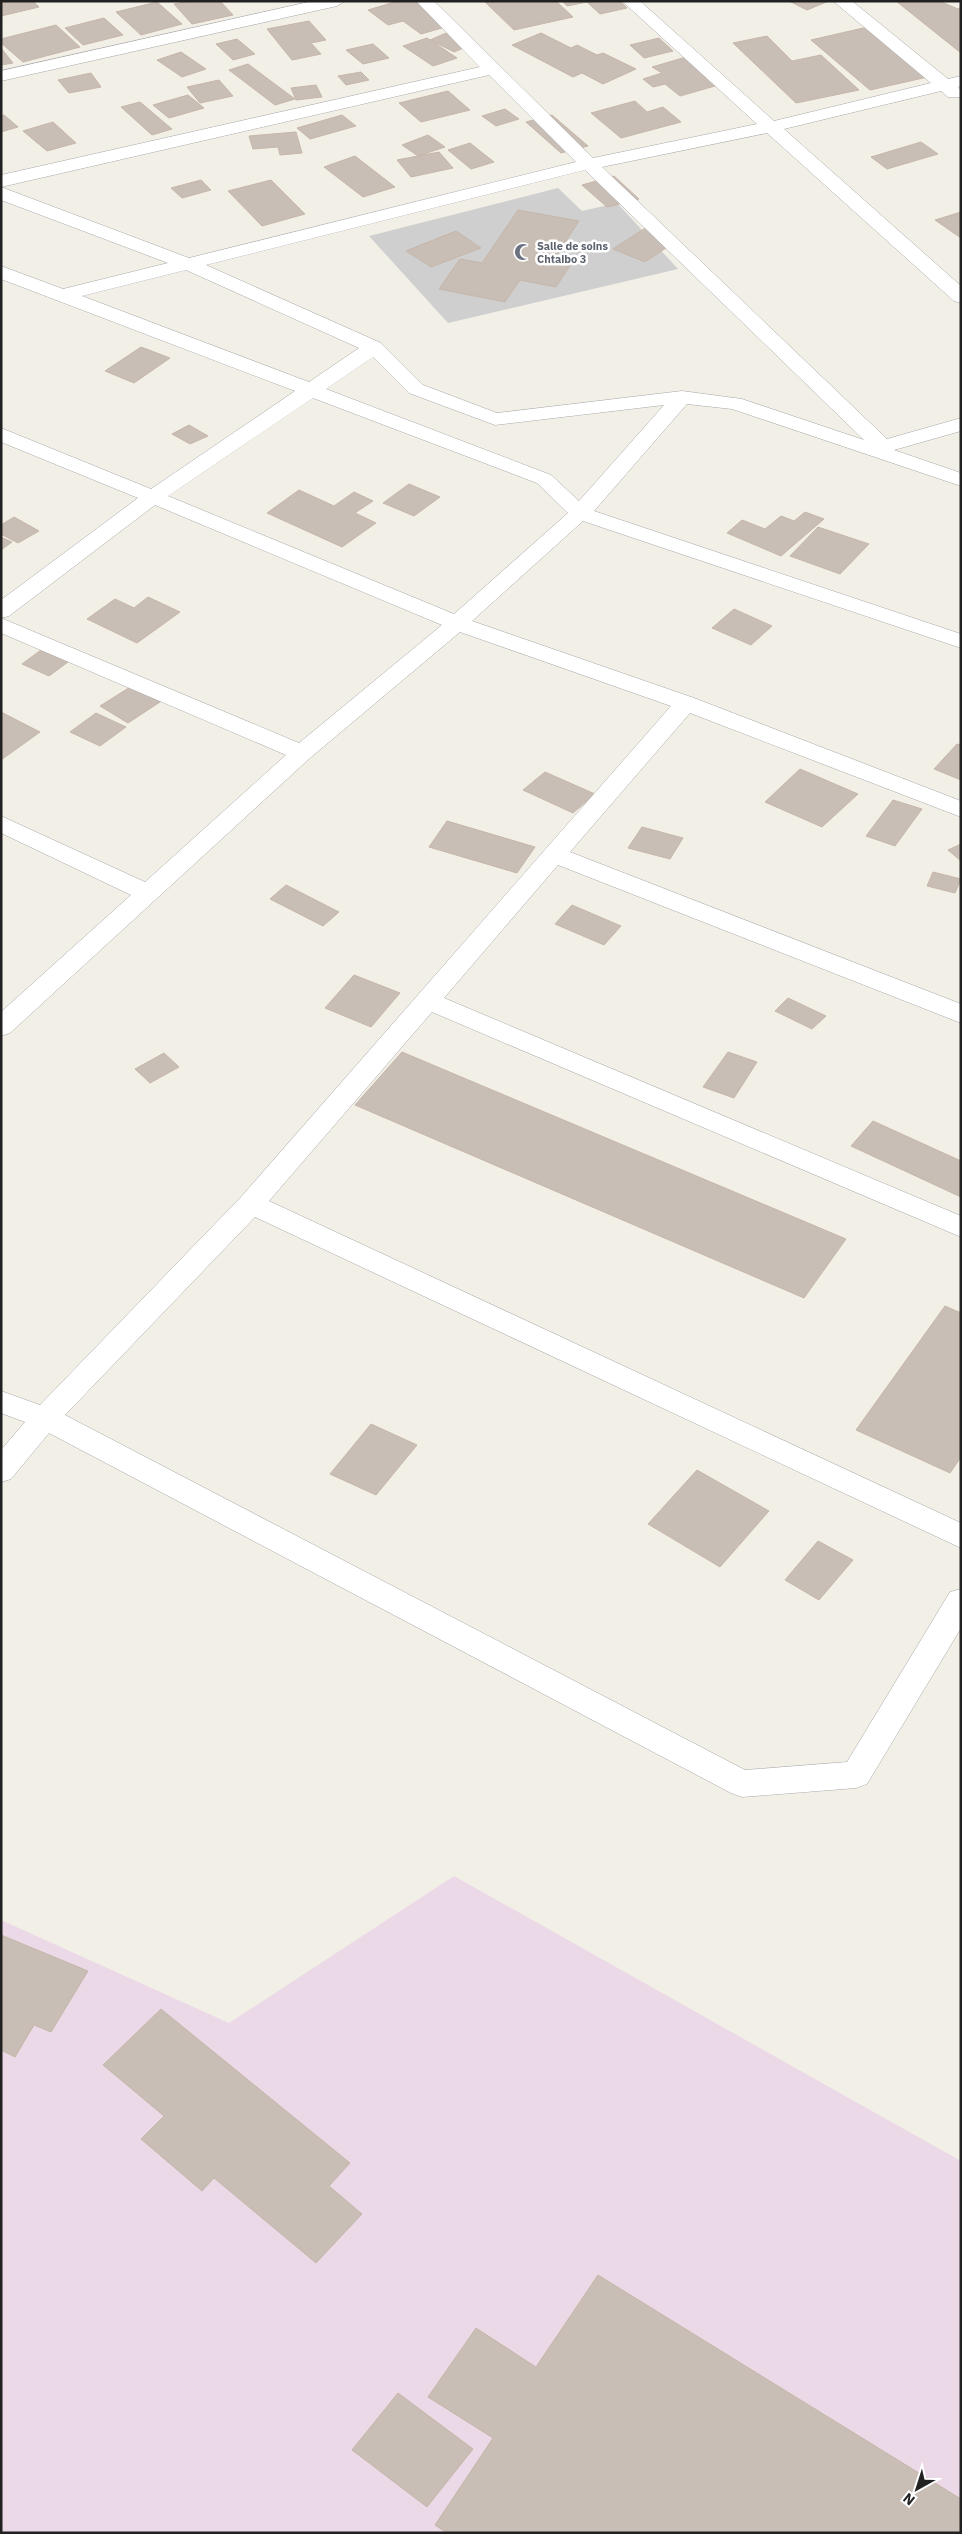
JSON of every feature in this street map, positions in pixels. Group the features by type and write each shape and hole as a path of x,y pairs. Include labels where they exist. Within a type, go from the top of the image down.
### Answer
{"street":[{"path":"1,76 337,1"},
{"path":"424,1 877,448"},
{"path":"630,1 961,297"},
{"path":"841,1 953,83 961,98"},
{"path":"1,181 493,69"},
{"path":"62,295 588,164 770,127 953,83"},
{"path":"1,193 186,263 374,347 416,389 495,419 682,397 735,403 877,448 961,480"},
{"path":"1,272 544,479 580,512 961,641"},
{"path":"1,611 154,496 374,347"},
{"path":"1,1027 302,753 457,624 580,512 682,397"},
{"path":"877,448 961,424"},
{"path":"1,434 154,496 457,624 686,703 961,810"},
{"path":"1,625 302,753"},
{"path":"1,1471 45,1418 251,1204 686,703"},
{"path":"1,824 148,893"},
{"path":"554,855 961,1014"},
{"path":"428,1001 961,1228"},
{"path":"251,1204 961,1536"},
{"path":"1,1402 45,1418 742,1784 856,1775 961,1601"}],"shaded area":[{"name":"Salle de soins Chtaibo 3","path":"558,188 582,211 617,203 678,269 448,323 369,236"},
{"path":"454,1876 961,2161 961,2533 1,2533 1,1920 229,2023"}],"building":[{"path":"1,1 33,1 39,7 1,16"},
{"path":"190,1 220,1 233,15 192,24 174,4"},
{"path":"398,1 424,1 456,24 421,34 403,21 388,25 368,10"},
{"path":"484,1 556,1 573,17 514,30"},
{"path":"562,1 620,1 627,8 600,14 587,2 567,6"},
{"path":"789,1 829,1 807,10"},
{"path":"896,1 939,1 958,9 961,7 961,53"},
{"path":"157,2 182,24 141,35 116,12"},
{"path":"104,18 123,35 83,45 65,28"},
{"path":"309,21 326,40 311,43 321,54 292,60 267,29"},
{"path":"56,25 80,47 23,62 1,43 1,39"},
{"path":"872,26 932,76 870,90 811,40"},
{"path":"446,33 471,45 454,52 430,40"},
{"path":"541,33 571,48 577,45 597,55 603,53 636,69 603,84 582,73 573,77 512,45"},
{"path":"767,36 792,61 821,55 859,90 796,103 733,43"},
{"path":"427,38 457,58 433,66 403,46"},
{"path":"659,38 673,51 644,58 630,45"},
{"path":"237,39 255,54 233,60 216,44"},
{"path":"373,44 389,58 363,64 346,50"},
{"path":"1,48 13,63 1,65"},
{"path":"181,52 206,69 182,77 157,60"},
{"path":"693,55 729,82 680,96 665,84 653,87 643,79 662,73 652,67"},
{"path":"248,64 295,99 275,105 229,70"},
{"path":"361,72 369,80 346,85 338,76"},
{"path":"91,73 101,87 69,93 58,80"},
{"path":"219,80 233,96 200,103 187,87"},
{"path":"316,85 322,97 296,100 291,88"},
{"path":"448,91 470,110 421,122 399,103"},
{"path":"188,95 204,108 169,118 153,105"},
{"path":"635,101 647,112 663,107 681,122 621,138 591,113"},
{"path":"140,102 172,129 152,135 121,107"},
{"path":"505,109 519,119 496,126 482,116"},
{"path":"4,115 18,127 1,132 1,116"},
{"path":"342,115 356,126 310,139 297,128"},
{"path":"552,115 588,146 561,153 526,122"},
{"path":"53,122 76,143 47,151 23,131"},
{"path":"296,132 302,153 280,155 278,147 253,149 249,136"},
{"path":"428,135 445,147 418,156 402,145"},
{"path":"921,142 938,154 887,169 871,157"},
{"path":"470,143 494,162 471,169 448,150"},
{"path":"439,152 453,168 411,177 397,160"},
{"path":"355,156 395,187 363,197 324,167"},
{"path":"614,176 639,199 607,207 582,185"},
{"path":"201,180 211,190 182,198 171,188"},
{"path":"271,180 305,214 262,226 228,191"},
{"path":"518,210 579,221 555,258 573,261 556,287 520,280 505,302 439,289 460,259 482,263"},
{"path":"961,212 961,238 935,220"},
{"path":"647,227 678,240 645,262 613,249"},
{"path":"456,231 481,248 431,267 406,251"},
{"path":"141,347 170,358 134,383 105,371"},
{"path":"189,425 208,436 190,444 172,434"},
{"path":"409,484 440,497 414,516 383,503"},
{"path":"299,490 334,506 354,492 373,501 355,513 376,523 342,547 267,513"},
{"path":"805,512 824,519 781,556 727,533 742,520 765,529 781,516 794,521"},
{"path":"14,517 39,531 18,543 1,534 1,525"},
{"path":"818,527 869,544 840,574 790,556"},
{"path":"1,537 12,542 1,550"},
{"path":"148,597 180,612 137,643 87,619 115,599 134,608"},
{"path":"734,609 772,626 751,645 712,628"},
{"path":"41,650 68,662 49,676 22,664"},
{"path":"135,684 163,700 128,723 100,706"},
{"path":"1,712 40,732 1,760"},
{"path":"96,713 126,727 100,746 70,732"},
{"path":"957,744 961,745 961,780 934,769"},
{"path":"800,769 858,794 822,827 765,802"},
{"path":"545,772 595,794 573,813 523,790"},
{"path":"893,800 922,809 895,846 866,836"},
{"path":"447,821 535,847 517,873 429,847"},
{"path":"642,827 683,838 670,859 628,848"},
{"path":"961,844 961,861 948,850"},
{"path":"933,872 961,879 955,893 927,886"},
{"path":"286,885 339,912 323,926 270,899"},
{"path":"572,905 621,926 604,945 555,924"},
{"path":"354,975 400,993 371,1027 325,1008"},
{"path":"788,998 826,1016 812,1029 775,1011"},
{"path":"402,1052 846,1239 804,1298 355,1105"},
{"path":"728,1052 757,1062 734,1098 703,1087"},
{"path":"164,1053 179,1067 150,1083 135,1069"},
{"path":"873,1121 961,1161 961,1197 851,1146"},
{"path":"945,1306 961,1313 961,1457 950,1473 856,1430"},
{"path":"371,1424 417,1445 376,1495 330,1474"},
{"path":"697,1470 769,1511 720,1567 648,1524"},
{"path":"818,1541 853,1560 819,1600 785,1580"},
{"path":"1,1935 88,1971 51,2032 34,2025 15,2057 1,2050"},
{"path":"161,2009 350,2163 329,2186 362,2214 316,2263 214,2178 202,2191 141,2139 164,2116 103,2065"},
{"path":"598,2275 961,2499 961,2533 447,2533 435,2525 493,2438 428,2397 476,2328 536,2367"},
{"path":"398,2393 473,2449 427,2507 352,2450"}],"place":[{"name":"Salle de soins Chtaibo 3","path":"523,252"}]}
